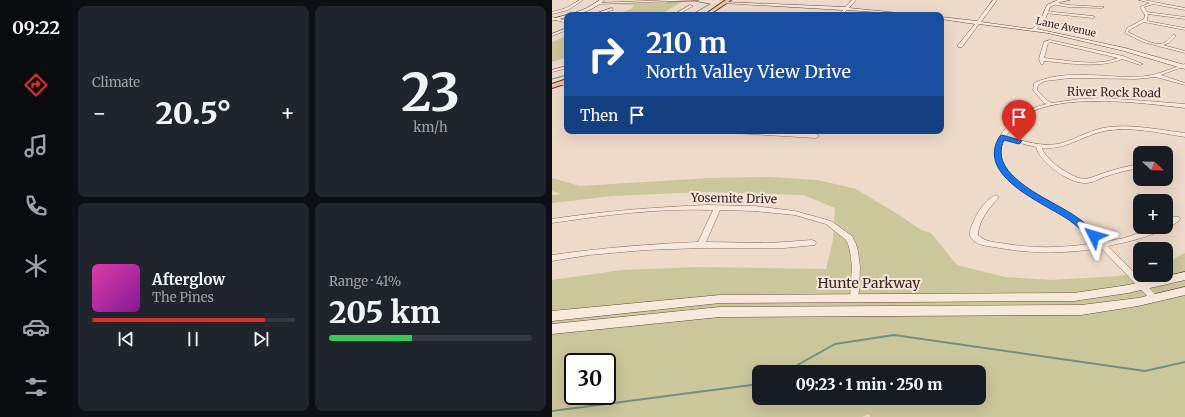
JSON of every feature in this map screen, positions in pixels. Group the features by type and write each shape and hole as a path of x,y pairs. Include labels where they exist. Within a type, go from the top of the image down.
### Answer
{"main road":[{"path":"711,12 728,2 735,0"},
{"path":"844,12 854,0"},
{"path":"960,46 995,0"},
{"path":"1033,30 1042,22 1048,6 1053,3 1068,0"},
{"path":"578,12 602,1"},
{"path":"716,12 728,2 882,12"},
{"path":"553,19 564,17"},
{"name":"Lane Avenue","path":"944,18 1033,30 1100,44 1184,66"},
{"path":"552,86 564,84"},
{"path":"552,90 564,85"},
{"name":"Hunte Parkway","path":"552,316 720,299 854,297 1074,297 1143,286 1185,276"},
{"path":"552,329 720,312 1081,310 1154,298 1185,291"}],"street":[{"path":"552,13 582,0"},
{"path":"1140,0 1185,9"},
{"path":"602,1 696,1"},
{"path":"681,12 690,7 696,1"},
{"path":"572,3 578,3"},
{"path":"1053,3 1068,6 1102,7"},
{"path":"1152,3 1142,7 1148,18 1128,28 1126,33 1159,46 1185,52"},
{"path":"681,7 690,7"},
{"path":"602,12 612,9"},
{"path":"1045,12 1093,17"},
{"path":"1146,13 1185,18"},
{"path":"553,19 564,21"},
{"path":"1143,21 1185,29"},
{"path":"1042,22 1077,27"},
{"path":"552,34 564,31"},
{"path":"1159,46 1168,42 1174,36"},
{"path":"1122,57 1116,61 1108,62 1079,60 1042,61 1046,42 1056,42 1122,57 1141,64"},
{"path":"1089,50 1100,44"},
{"path":"552,70 564,66"},
{"path":"1051,104 1046,102 1035,90 1036,84 1046,79 1065,77 1126,78 1155,75 1184,66"},
{"path":"1155,75 1185,84"},
{"name":"River Rock Road","path":"1002,137 1022,116 1036,108 1051,104 1087,101 1185,106"},
{"path":"1154,298 1104,245 1072,218 1037,198 1006,174 997,155 998,147 1002,137 1038,146 1060,145 1094,132 1110,129 1136,129 1185,135"},
{"path":"783,134 816,136"},
{"path":"1038,146 1046,161 1081,181 1086,181 1124,168 1133,167"},
{"path":"996,197 985,208 974,231 974,236 980,241 1029,250 1083,249 1144,234"},
{"name":"Yosemite Drive","path":"552,221 611,212 667,208 718,208 788,211 839,228 850,239 854,248 854,297"},
{"path":"701,245 718,208"},
{"path":"552,258 640,248 701,245 783,246 812,243"}],"shaded area":[{"path":"693,0 667,2 682,2 664,12 624,12 631,9 634,5 601,4 666,2 654,1"},
{"path":"564,37 564,58 552,62 552,42"},
{"path":"769,177 818,180 856,189 921,230 931,233 957,265 1005,277 1051,280 1119,276 1133,273 1133,282 1173,282 1173,259 1185,253 1185,417 870,417 869,414 862,417 552,417 552,280 622,270 699,267 826,269 833,240 835,208 803,195 702,192 612,196 552,203 552,195 561,194 552,191 552,178 580,186 709,178"}],"waterway":[{"path":"668,0 667,2 694,1 710,4 696,12"},
{"path":"552,79 564,76"},
{"path":"798,365 835,344 894,335 1145,371 1185,362"},
{"path":"552,411 752,385"}],"route":[{"path":"1019,141 1002,137 999,144 997,155 1006,174 1043,202 1072,218 1094,236"}]}
